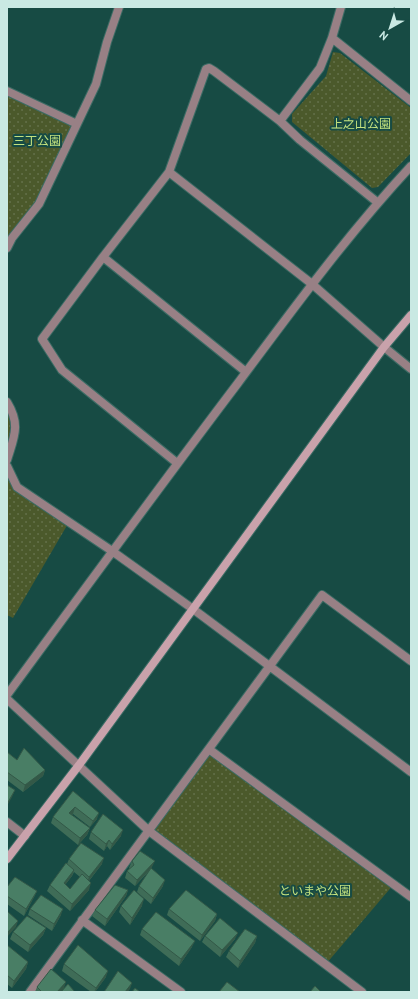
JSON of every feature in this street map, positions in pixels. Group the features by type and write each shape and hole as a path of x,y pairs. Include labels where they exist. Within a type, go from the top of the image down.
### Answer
{"street":[{"path":"7,248 12,238 40,204 96,84 107,42 119,7"},
{"path":"280,121 320,68 332,38 341,7"},
{"path":"332,38 411,101"},
{"path":"177,463 62,370 42,339 169,172 206,68 214,71 280,121 300,140 377,202"},
{"path":"7,91 77,124"},
{"path":"7,695 177,463 312,284 377,202 411,166"},
{"path":"169,172 312,284 411,369"},
{"path":"103,257 246,372"},
{"path":"7,859 79,764 384,347 411,315"},
{"path":"7,402 13,412 16,431 7,460"},
{"path":"7,466 17,487 112,551 193,609 411,772"},
{"path":"30,992 82,920 210,750 322,595 411,661"},
{"path":"7,699 79,764 149,831 362,992"},
{"path":"210,750 411,898"},
{"path":"7,822 25,836"},
{"path":"82,920 181,992"}],"green space":[{"name":"上之山公園","path":"333,52 340,53 411,108 411,153 378,187 372,188 292,122 292,114 326,76"},
{"name":"三丁公園","path":"7,91 77,124 39,204 7,248"},
{"path":"7,402 16,431 7,460"},
{"path":"7,466 17,487 69,522 13,618 7,615"},
{"name":"といまや公園","path":"210,750 394,884 326,964 149,831"}],"building":[{"path":"24,748 45,770 25,785 7,772 7,752 17,760"},
{"path":"7,785 15,790 7,804"},
{"path":"73,791 99,813 93,821 75,807 69,813 90,828 80,838 53,817"},
{"path":"103,814 123,830 112,844 109,840 106,844 91,832"},
{"path":"81,843 104,858 89,877 69,859"},
{"path":"140,851 155,861 137,880 127,871 134,865 132,861"},
{"path":"66,863 74,870 64,883 70,889 82,874 91,883 72,904 50,885"},
{"path":"151,868 165,880 153,898 139,886"},
{"path":"15,877 37,891 26,909 7,896 7,887"},
{"path":"115,885 128,890 107,919 95,910"},
{"path":"134,890 144,899 132,918 121,906"},
{"path":"186,890 217,914 202,935 169,909"},
{"path":"41,895 63,909 54,924 30,909"},
{"path":"7,911 18,921 7,933"},
{"path":"156,912 195,941 181,959 142,929"},
{"path":"27,916 46,928 30,945 13,932"},
{"path":"220,918 238,933 222,950 205,936"},
{"path":"245,929 257,936 240,961 229,951"},
{"path":"7,945 28,962 14,981 7,975"},
{"path":"78,945 108,971 96,988 64,964"},
{"path":"51,969 66,982 57,992 42,992 37,987"},
{"path":"118,971 132,983 125,992 104,992"},
{"path":"227,982 240,992 219,992"},
{"path":"68,984 75,992 61,992"},
{"path":"315,986 321,992 310,992"},
{"path":"135,988 140,992 132,992"}]}
